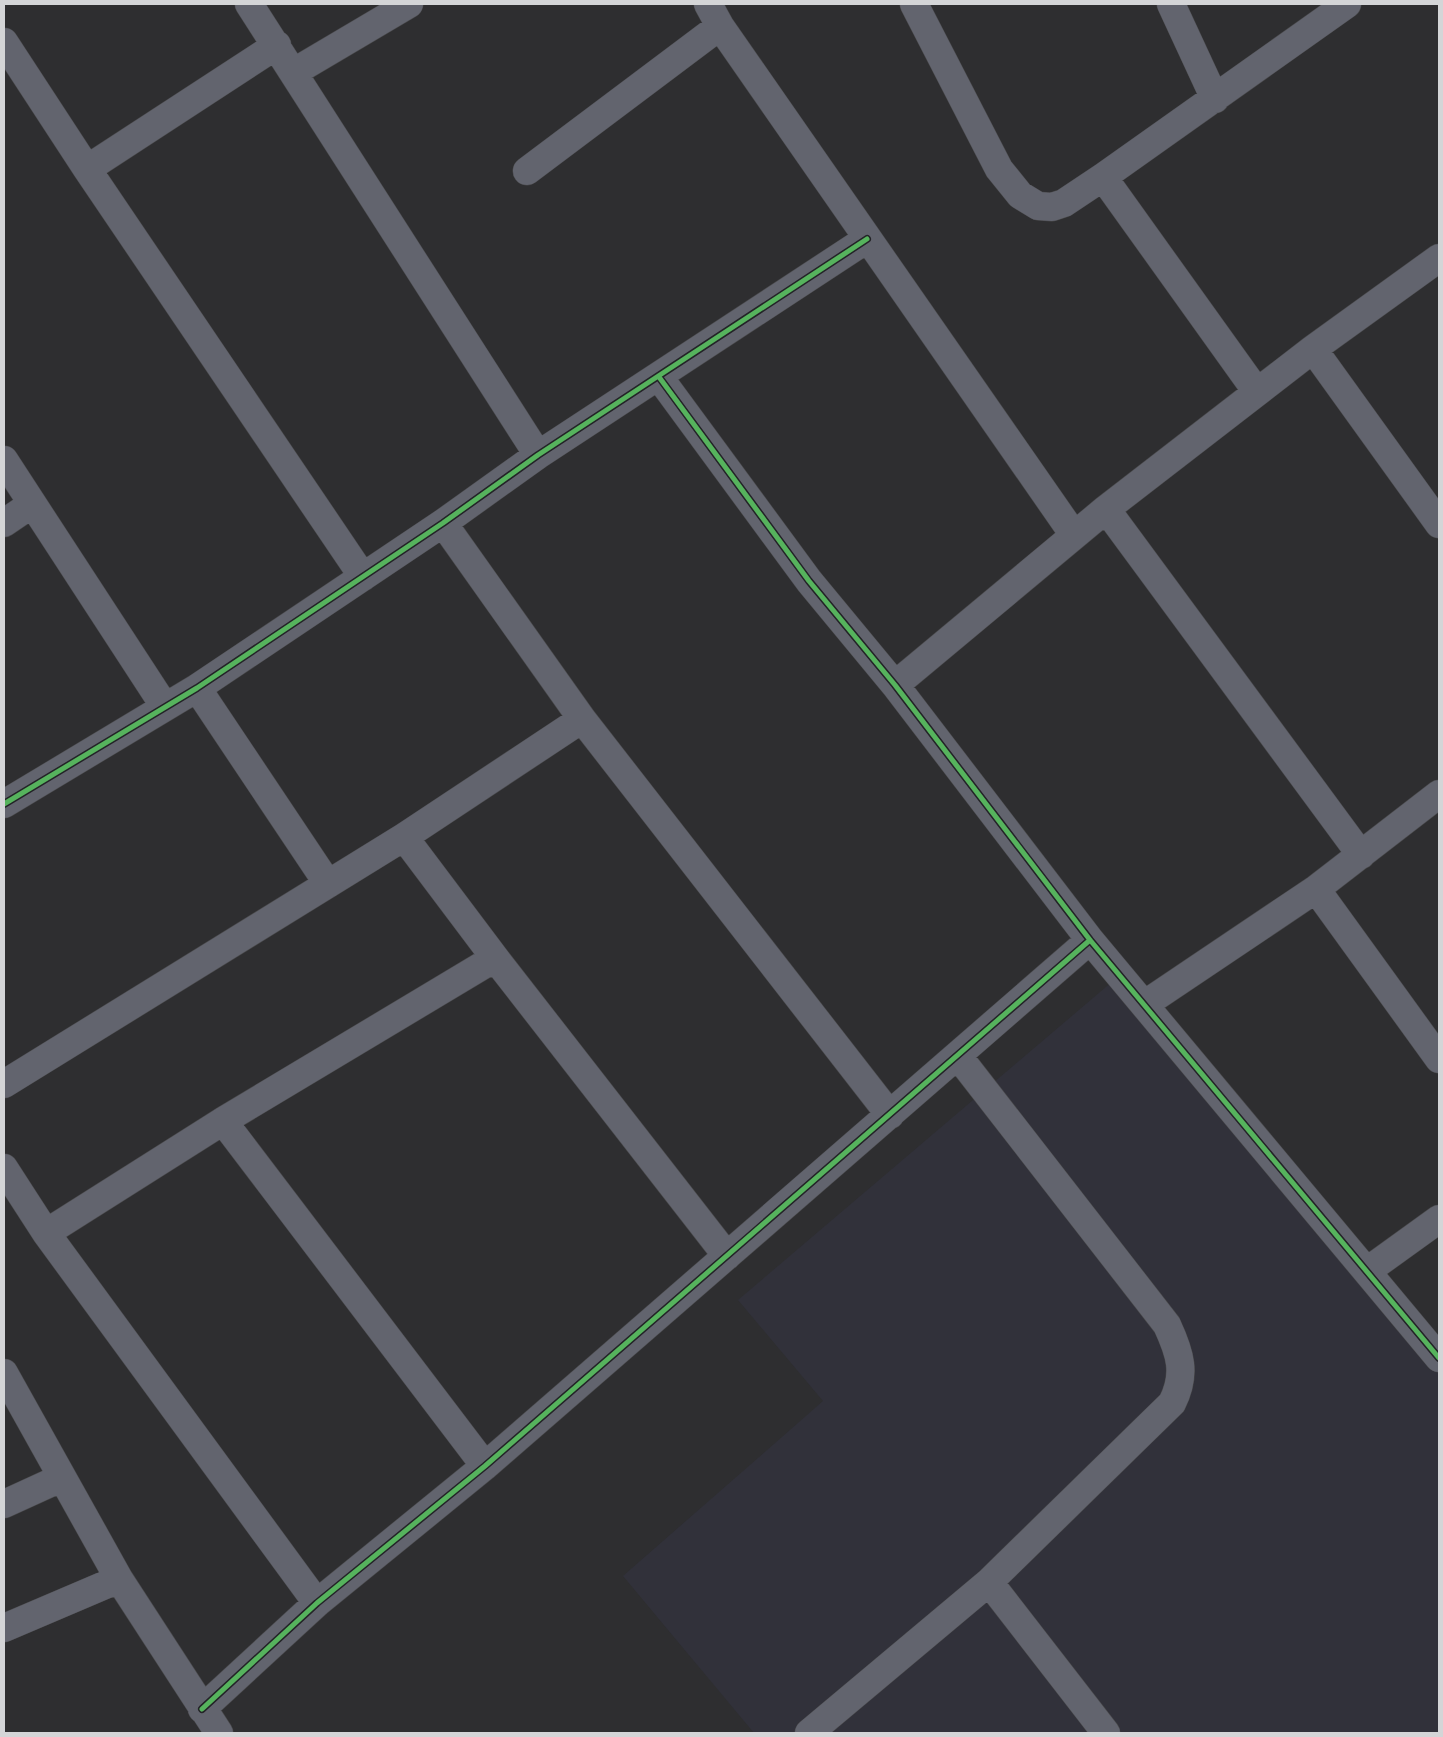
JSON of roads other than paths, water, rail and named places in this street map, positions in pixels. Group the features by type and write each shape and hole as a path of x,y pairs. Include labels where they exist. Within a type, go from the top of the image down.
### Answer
{"street":[{"path":"249,4 538,455"},
{"path":"294,72 409,4"},
{"path":"914,4 999,169 1020,195 1038,206 1052,207 1064,203 1102,177 1348,4"},
{"path":"1171,4 1215,99"},
{"path":"527,171 714,15 867,239 1074,535"},
{"path":"4,42 87,169 362,577"},
{"path":"87,169 276,45"},
{"path":"1102,177 1257,392"},
{"path":"4,804 197,688 443,523 538,455 867,239"},
{"path":"895,685 1106,509 1257,392 1439,258"},
{"path":"1313,350 1439,524"},
{"path":"659,377 809,581 895,685 1090,940 1439,1358"},
{"path":"4,460 165,707"},
{"path":"4,523 32,504"},
{"path":"1106,509 1361,854"},
{"path":"443,523 582,719 890,1116"},
{"path":"197,688 328,884"},
{"path":"4,1084 404,837 582,719"},
{"path":"1145,1004 1316,890 1439,794"},
{"path":"404,837 495,958 727,1256"},
{"path":"1316,890 1439,1060"},
{"path":"202,1709 317,1603 485,1466 890,1116 1090,940"},
{"path":"46,1233 224,1121 495,958"},
{"path":"809,1733 989,1582 1172,1403 1179,1389 1181,1369 1176,1345 1167,1325 958,1056"},
{"path":"224,1121 485,1466"},
{"path":"4,1168 46,1233 317,1603"},
{"path":"1367,1270 1439,1219"},
{"path":"4,1375 119,1579 219,1733"},
{"path":"4,1504 61,1478"},
{"path":"4,1628 119,1579"},
{"path":"989,1582 1106,1733"}]}
